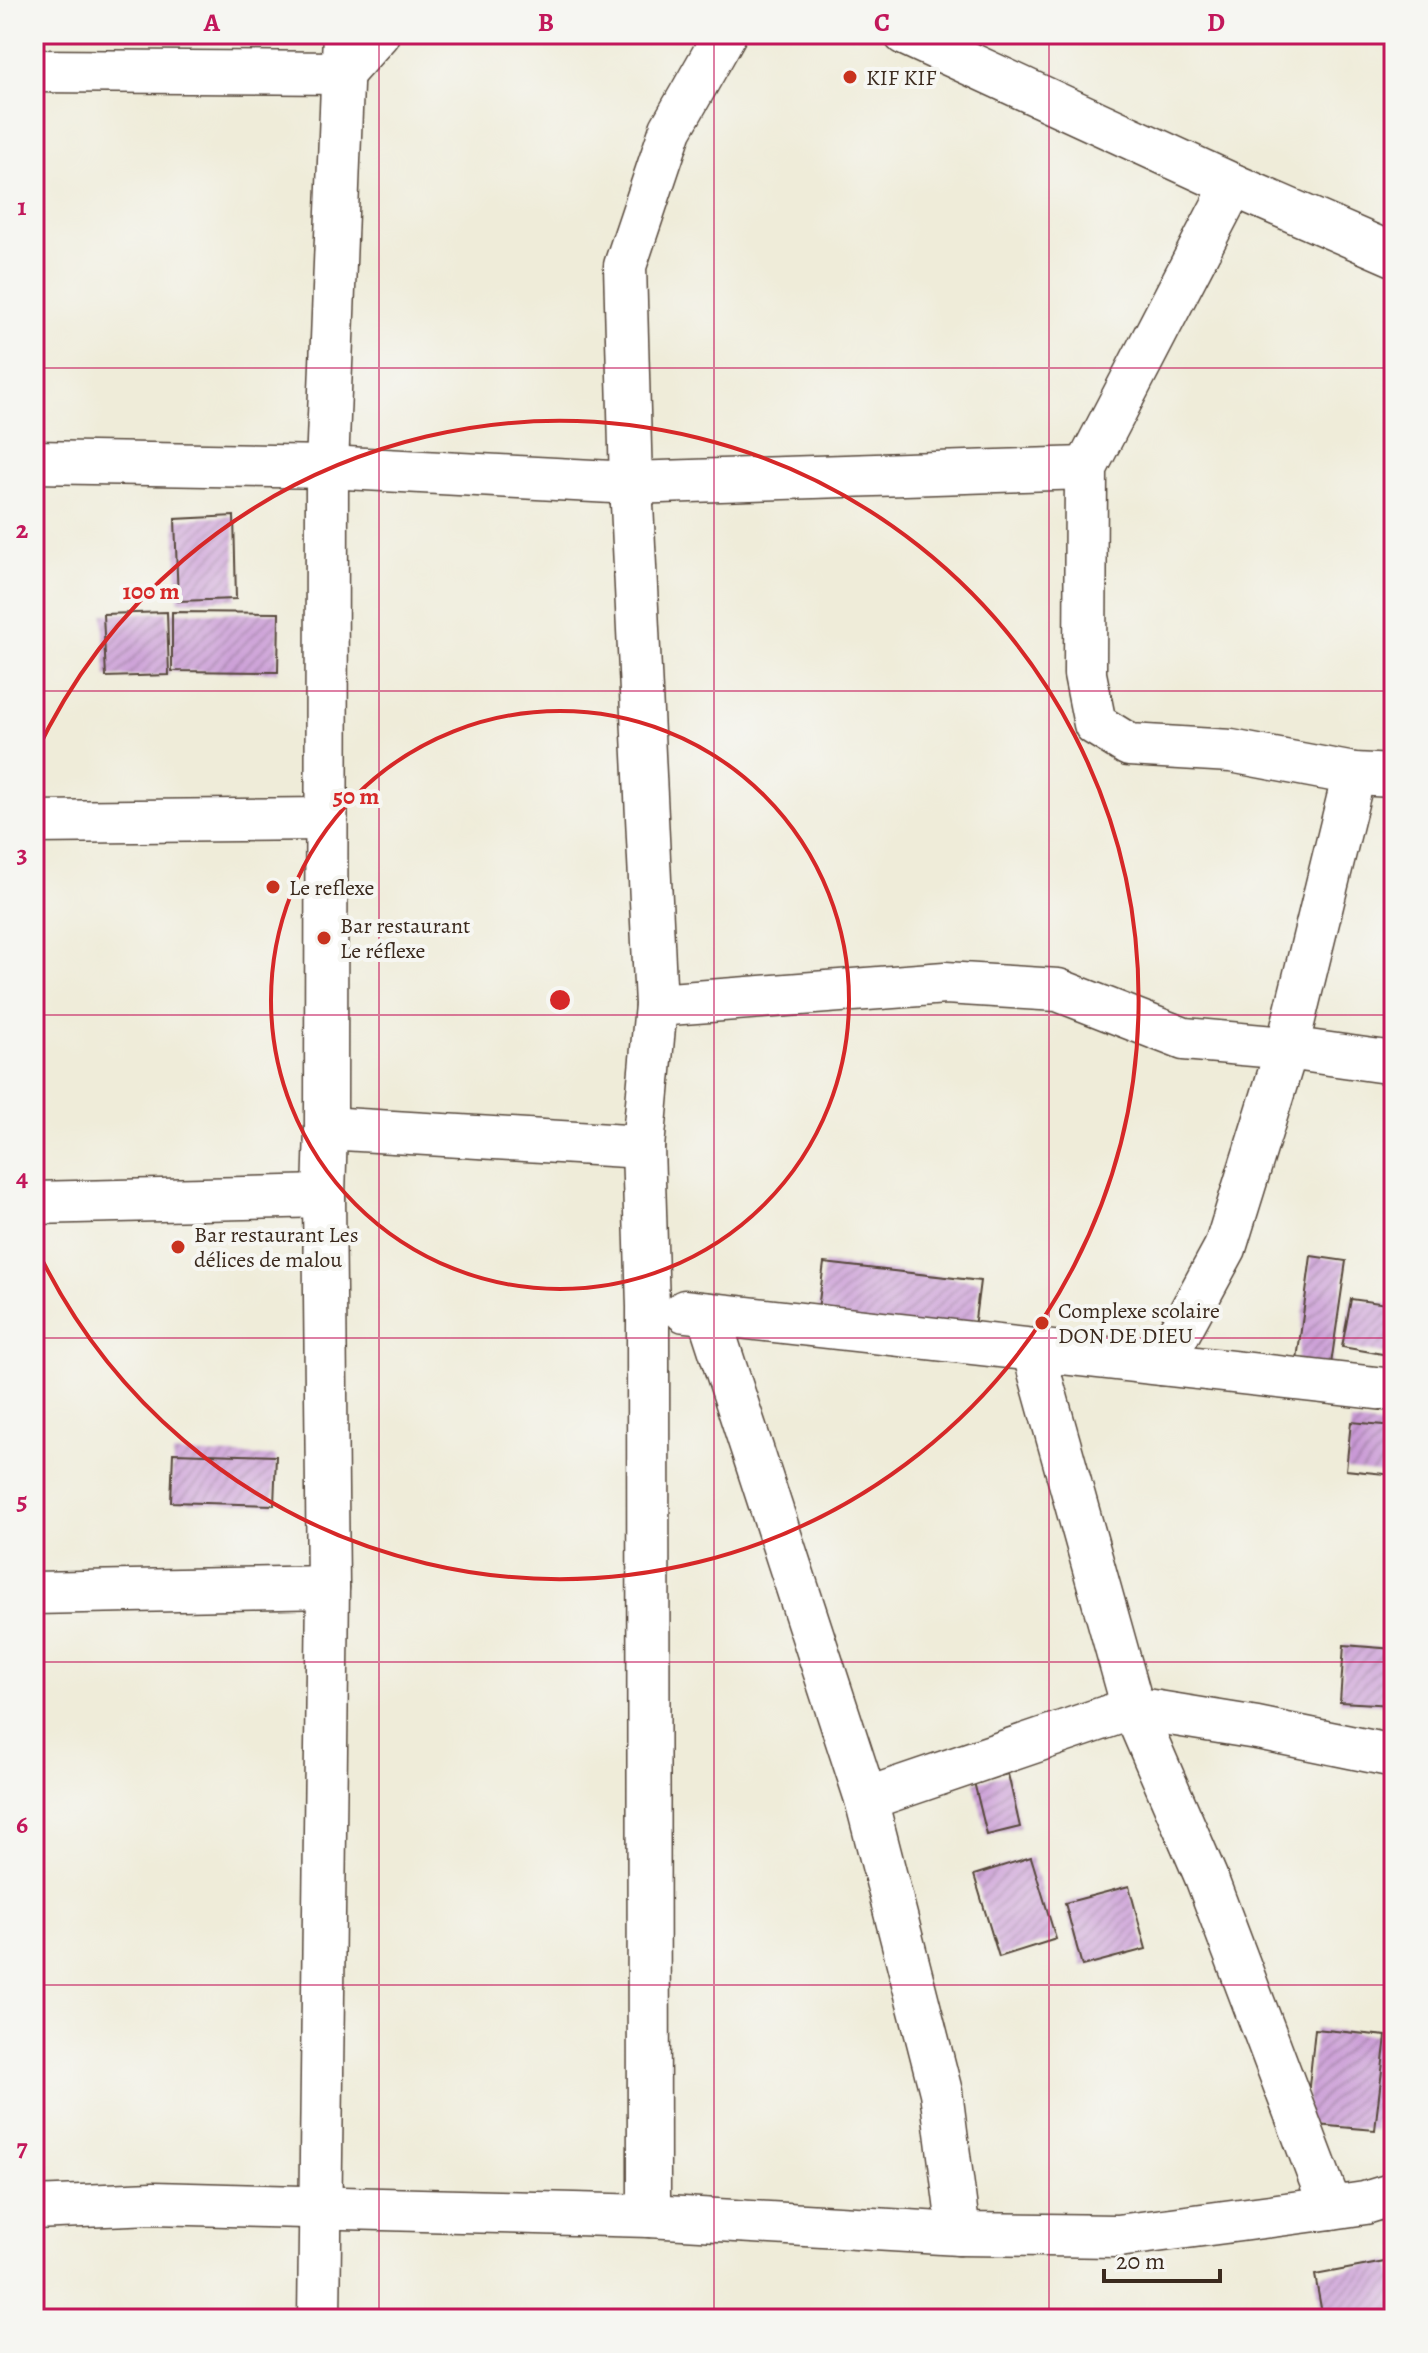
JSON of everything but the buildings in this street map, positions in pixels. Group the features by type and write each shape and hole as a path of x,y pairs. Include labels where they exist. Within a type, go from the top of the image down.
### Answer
{"street":[{"path":"34,71 344,54 378,34"},
{"path":"649,2216 648,1307 643,1147 656,1005 631,483 625,266 671,129 725,34"},
{"path":"905,34 1233,185 1394,255"},
{"path":"319,2319 328,1587 324,1196 327,467 344,54"},
{"path":"1162,1364 1225,1248 1374,775 1231,751 1129,745 1095,724 1085,674 1086,468 1233,185"},
{"path":"34,462 327,467 631,483 1086,468"},
{"path":"34,822 326,819"},
{"path":"656,1005 945,983 1058,990 1184,1039 1287,1048 1394,1063"},
{"path":"326,1128 643,1147"},
{"path":"34,1203 324,1196"},
{"path":"648,1307 1394,1390"},
{"path":"708,1314 866,1799 941,2092 959,2234"},
{"path":"1033,1350 1133,1708 1206,1877 1331,2208"},
{"path":"34,1593 328,1587"},
{"path":"866,1799 1133,1708 1257,1728 1394,1756"},
{"path":"34,2208 153,2203 319,2207 649,2216 959,2234 1118,2236 1365,2203 1394,2194"}],"place":[{"name":"KIF KIF","path":"850,77"},
{"name":"Le reflexe","path":"273,887"},
{"name":"Bar restaurant Le réflexe","path":"324,938"},
{"name":"Bar restaurant Les délices de malou","path":"178,1247"},
{"name":"Complexe scolaire DON DE DIEU","path":"1042,1323"}]}
